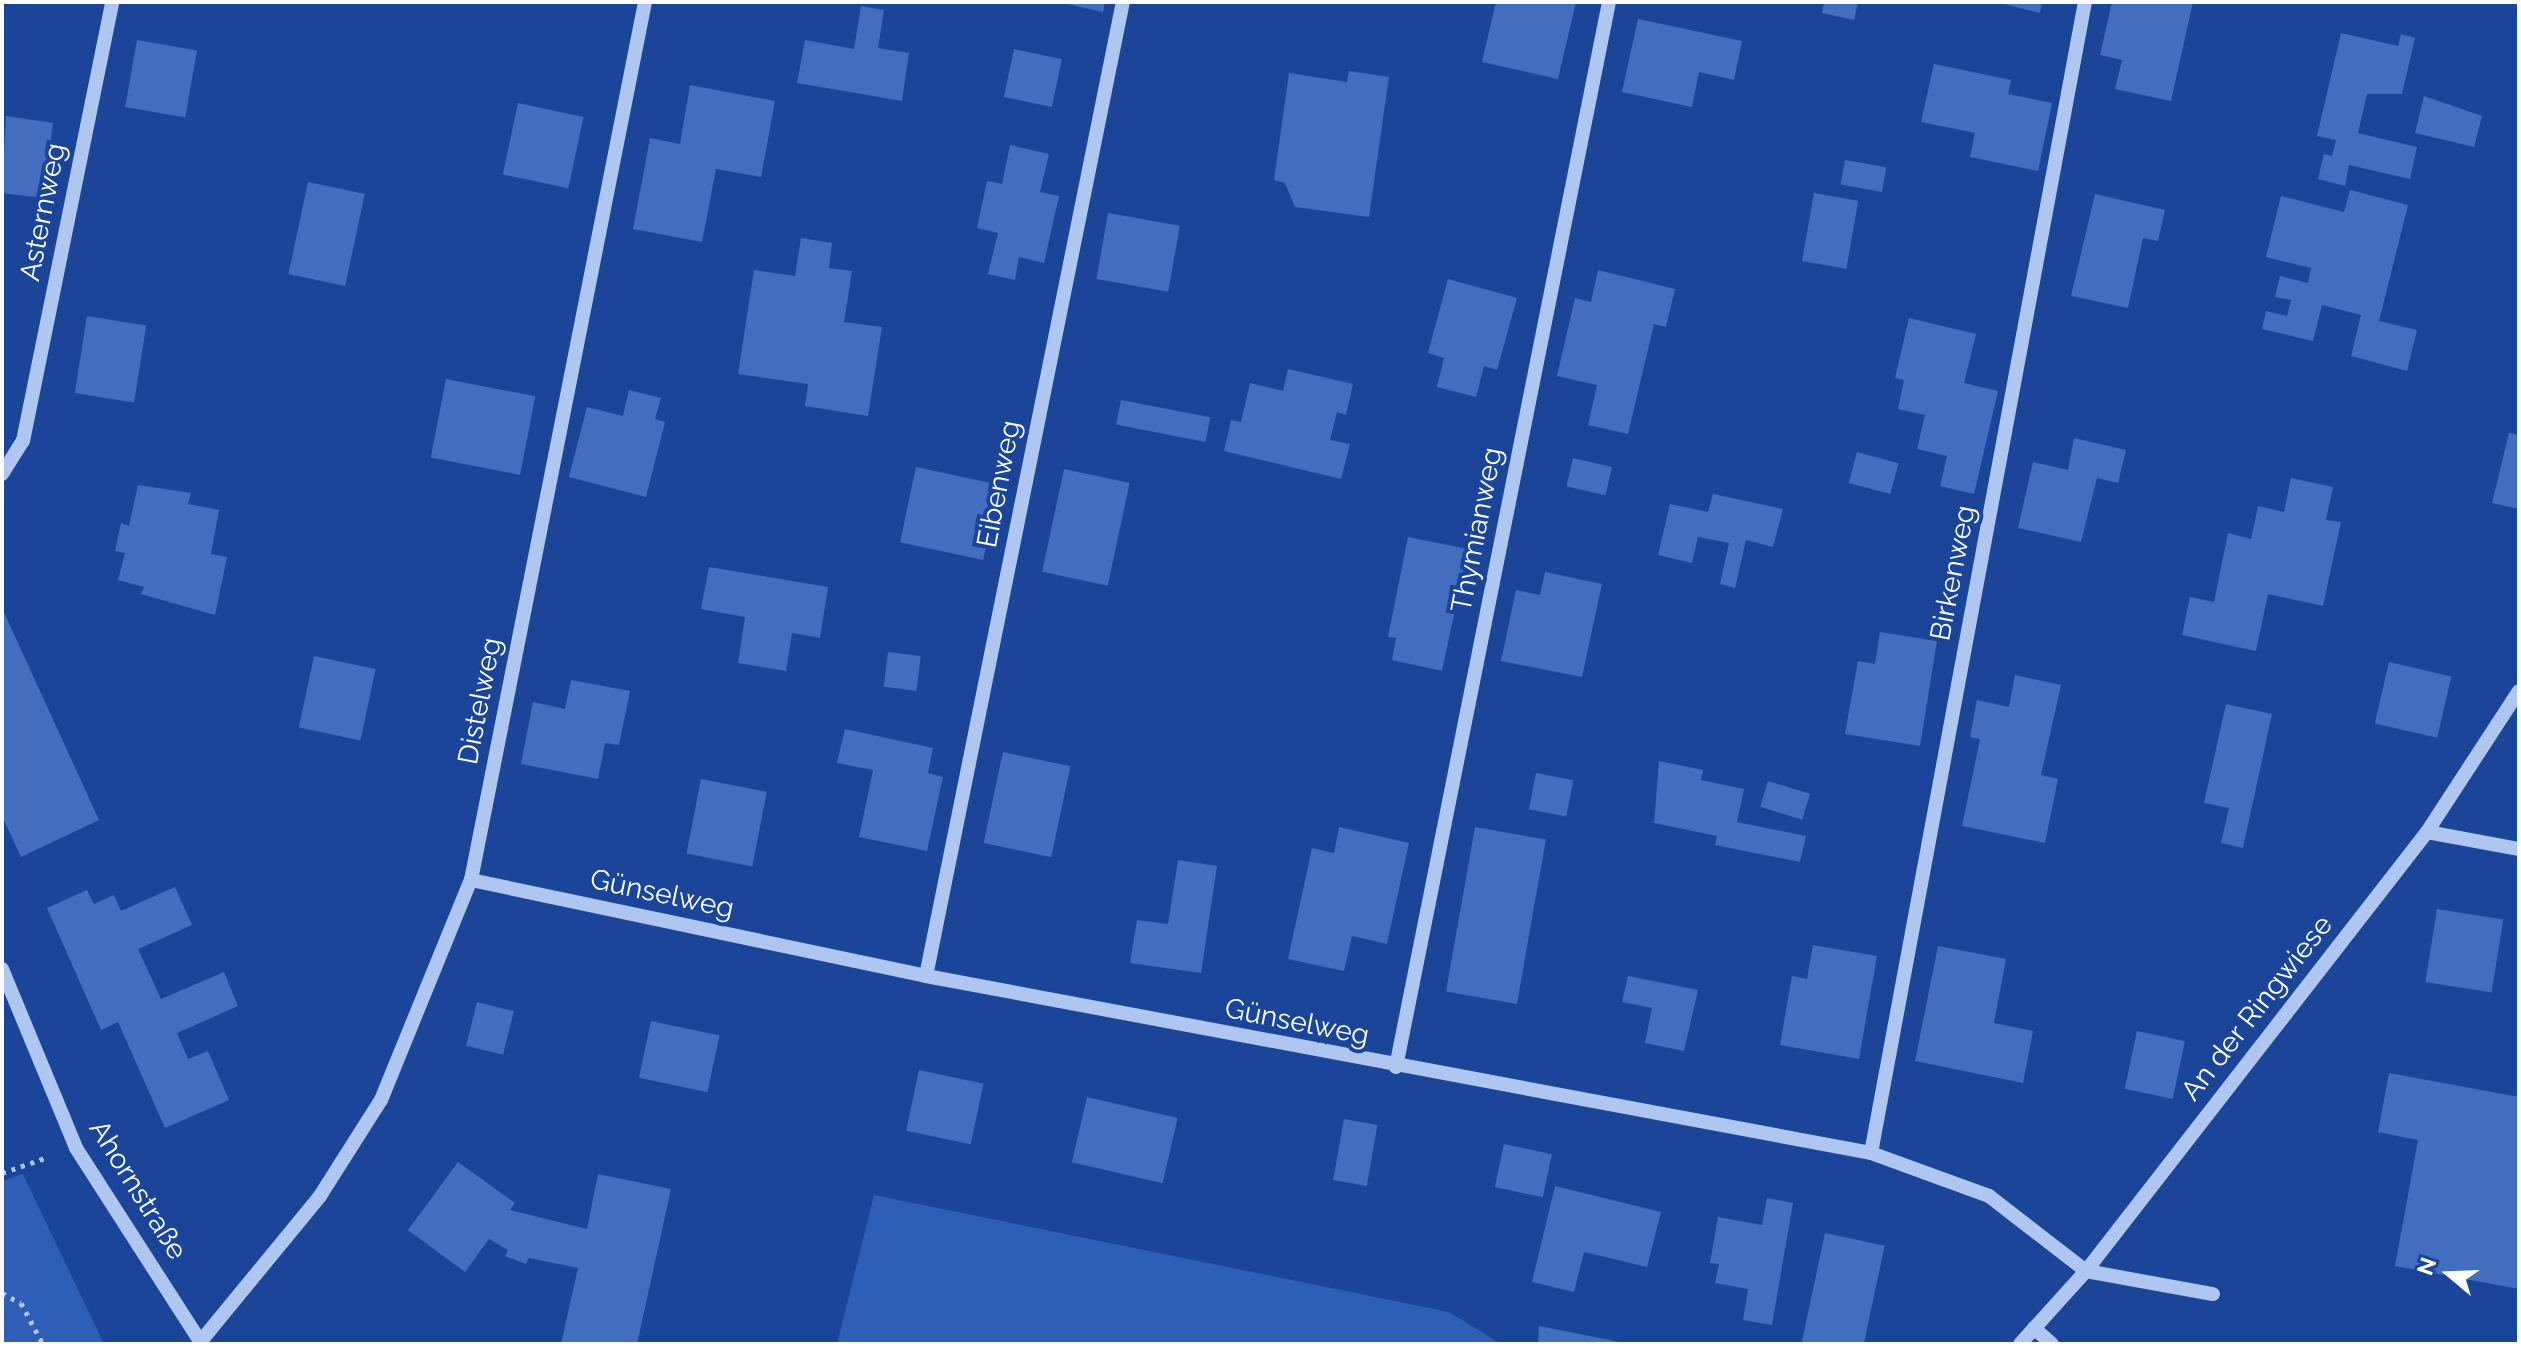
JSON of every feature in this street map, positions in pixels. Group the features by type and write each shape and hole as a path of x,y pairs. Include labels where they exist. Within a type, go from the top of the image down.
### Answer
{"street":[{"name":"Asternweg","path":"2,474 23,441 112,2"},
{"name":"Distelweg","path":"202,1343 302,1221 381,1100 471,880 645,2"},
{"name":"Eibenweg","path":"926,976 1123,2"},
{"name":"Thymianweg","path":"1396,1067 1609,2"},
{"name":"Birkenweg","path":"1871,1153 2085,2"},
{"name":"An der Ringwiese","path":"2020,1344 2086,1271 2427,832 2519,691"},
{"path":"2427,832 2519,849"},
{"name":"Günselweg","path":"471,880 926,976 1396,1067 1871,1153 1989,1196 2086,1271"},
{"name":"Ahornstraße","path":"2,969 76,1148 202,1343"},
{"path":"2086,1271 2213,1294"},
{"path":"2034,1328 2052,1344"}],"path":[{"path":"2,1173 76,1148"},
{"path":"2,1293 21,1303 43,1344"}],"shaded area":[{"path":"23,1174 104,1344 2,1344 2,1181"},
{"path":"874,1195 1449,1312 1501,1344 837,1344"}],"building":[{"path":"1058,2 1105,2 1103,12"},
{"path":"1496,2 1576,2 1558,79 1482,62"},
{"path":"1824,2 1858,2 1854,20 1822,13"},
{"path":"1996,2 2042,2 2040,13"},
{"path":"2112,2 2193,2 2171,101 2115,89 2122,60 2100,55"},
{"path":"861,6 884,10 878,48 909,53 902,101 797,83 805,40 854,49"},
{"path":"1638,19 1742,41 1734,80 1699,72 1692,107 1622,92"},
{"path":"2341,33 2398,46 2401,34 2415,38 2402,94 2367,94 2358,133 2417,147 2410,179 2349,165 2345,186 2318,179 2324,154 2332,156 2336,140 2317,136"},
{"path":"137,40 197,51 185,118 125,107"},
{"path":"1014,49 1062,59 1052,107 1004,97"},
{"path":"1934,64 2011,80 2008,94 2052,103 2038,171 1970,157 1975,133 1921,122"},
{"path":"1349,71 1389,77 1369,217 1295,207 1285,183 1274,180 1289,73 1347,82"},
{"path":"690,85 775,101 761,177 716,169 702,242 633,229 650,138 680,144"},
{"path":"2424,96 2482,116 2474,147 2415,133"},
{"path":"518,103 584,117 568,188 503,174"},
{"path":"6,116 53,123 43,198 2,193"},
{"path":"1010,145 1049,154 1040,192 1059,196 1044,263 1019,257 1015,280 988,274 998,233 977,228 987,181 1002,184"},
{"path":"1845,160 1886,167 1882,192 1841,185"},
{"path":"308,182 365,194 345,286 288,274"},
{"path":"2350,190 2408,205 2379,321 2417,330 2407,371 2351,356 2361,315 2322,305 2313,341 2262,329 2266,311 2287,316 2291,300 2275,297 2280,276 2308,283 2311,268 2266,257 2281,196 2344,212"},
{"path":"1814,193 1858,201 1846,269 1802,261"},
{"path":"2095,194 2165,210 2158,241 2143,238 2128,308 2071,296"},
{"path":"1108,213 1180,226 1168,292 1096,279"},
{"path":"801,238 832,243 829,268 852,271 844,322 882,327 868,416 805,406 808,384 738,374 754,270 795,276"},
{"path":"1598,270 1675,289 1666,327 1654,324 1628,434 1588,425 1597,385 1557,376 1575,298 1591,302"},
{"path":"1448,279 1517,298 1497,370 1484,366 1476,397 1437,387 1444,358 1428,353"},
{"path":"87,316 146,325 134,402 75,393"},
{"path":"1909,318 1976,334 1964,383 1998,391 1974,494 1940,486 1947,456 1917,449 1925,415 1898,409 1904,380 1895,378"},
{"path":"1288,369 1353,384 1346,415 1337,412 1330,440 1350,444 1341,479 1224,451 1231,420 1241,422 1250,383 1283,391"},
{"path":"446,379 535,396 520,475 431,458"},
{"path":"629,390 661,398 655,419 665,422 646,497 569,477 587,407 623,416"},
{"path":"1121,400 1210,417 1206,442 1116,425"},
{"path":"2509,433 2519,435 2519,509 2492,503"},
{"path":"2074,438 2126,450 2118,483 2097,478 2081,542 2018,528 2033,462 2068,470"},
{"path":"1857,452 1899,463 1890,494 1849,483"},
{"path":"1573,458 1612,467 1605,495 1566,486"},
{"path":"916,467 999,485 983,560 900,542"},
{"path":"1064,469 1130,483 1108,586 1042,572"},
{"path":"2291,478 2333,487 2326,520 2341,522 2323,606 2268,594 2256,651 2182,635 2190,597 2214,602 2228,533 2251,539 2258,506 2284,512"},
{"path":"138,485 191,493 188,504 219,510 211,554 227,557 215,615 141,594 144,587 118,580 125,553 115,551 121,523 129,526"},
{"path":"1713,494 1783,509 1773,547 1746,540 1735,588 1720,584 1729,543 1698,537 1692,563 1658,555 1670,504 1708,512"},
{"path":"1408,537 1468,549 1442,671 1392,660 1396,638 1388,637"},
{"path":"709,567 828,587 820,638 792,633 786,671 738,663 745,617 701,609"},
{"path":"1545,572 1602,584 1582,677 1501,661 1516,590 1540,595"},
{"path":"2,608 99,820 21,857 2,816"},
{"path":"1880,632 1937,641 1920,746 1845,734 1858,661 1875,664"},
{"path":"888,652 921,656 916,691 884,687"},
{"path":"314,656 376,669 360,741 299,727"},
{"path":"2389,662 2451,676 2437,738 2375,723"},
{"path":"2015,675 2061,685 2041,775 2058,779 2045,843 1962,826 1980,739 1970,737 1977,700 2009,707"},
{"path":"571,680 630,691 619,745 605,743 598,779 521,764 533,702 565,709"},
{"path":"2226,704 2272,714 2243,848 2221,843 2229,808 2204,803"},
{"path":"845,729 933,748 928,773 943,777 927,851 859,837 873,770 837,763"},
{"path":"1003,752 1070,766 1051,857 984,843"},
{"path":"1659,761 1703,770 1701,780 1744,789 1737,822 1806,836 1800,862 1715,845 1717,836 1654,823"},
{"path":"1536,773 1573,780 1566,817 1529,809"},
{"path":"701,779 767,792 752,866 686,854"},
{"path":"1768,781 1810,794 1802,820 1760,807"},
{"path":"1339,827 1409,843 1387,944 1352,936 1344,971 1288,959 1312,848 1334,853"},
{"path":"1475,827 1546,840 1517,1004 1446,991"},
{"path":"1178,860 1217,866 1201,973 1130,963 1137,920 1168,924"},
{"path":"175,887 192,925 138,949 161,999 224,972 238,1006 177,1033 188,1059 208,1051 229,1100 165,1128 118,1022 101,1030 47,908 87,890 94,904 114,895 121,911"},
{"path":"2437,909 2503,919 2492,993 2425,982"},
{"path":"1813,945 1877,956 1859,1059 1780,1045 1792,976 1807,979"},
{"path":"1938,946 2006,959 1994,1023 2033,1031 2023,1083 1915,1061"},
{"path":"1628,976 1698,990 1684,1051 1645,1043 1652,1008 1622,1002"},
{"path":"477,1002 514,1011 503,1055 466,1046"},
{"path":"651,1021 719,1036 707,1092 639,1078"},
{"path":"2137,1031 2185,1041 2173,1099 2125,1089"},
{"path":"919,1070 984,1084 971,1144 906,1131"},
{"path":"2389,1073 2519,1097 2519,1289 2395,1266 2418,1140 2378,1132"},
{"path":"1087,1097 1178,1118 1163,1183 1072,1162"},
{"path":"1344,1119 1377,1125 1367,1186 1333,1180"},
{"path":"1504,1144 1552,1154 1543,1197 1495,1187"},
{"path":"458,1162 515,1203 510,1210 587,1229 598,1174 671,1189 637,1344 561,1344 578,1268 529,1258 526,1264 505,1256 508,1250 489,1239 465,1272 408,1230"},
{"path":"1555,1186 1661,1212 1647,1267 1584,1252 1574,1292 1532,1282"},
{"path":"1767,1198 1793,1203 1772,1325 1743,1320 1748,1289 1715,1283 1719,1264 1710,1263 1718,1217 1762,1225"},
{"path":"1825,1233 1885,1246 1864,1344 1802,1343"},
{"path":"1539,1326 1625,1343 1625,1344 1538,1344"}]}
